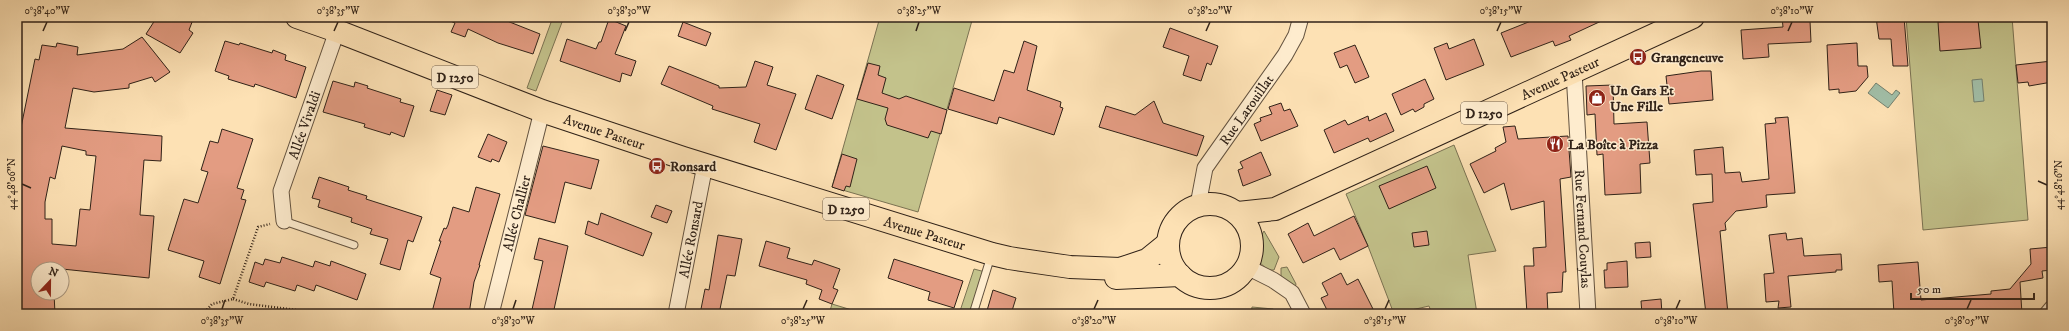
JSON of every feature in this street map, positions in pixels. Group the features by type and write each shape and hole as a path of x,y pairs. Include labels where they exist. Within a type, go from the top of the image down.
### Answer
{"main road":[{"name":"Avenue Pasteur","path":"297,17 337,31 542,111 705,165 1001,256 1070,267 1120,268 1147,260 1168,243"},
{"name":"Avenue Pasteur","path":"1238,213 1275,209 1693,17"},
{"path":"1212,204 1226,206 1238,213 1246,223 1251,234 1253,245 1252,257 1247,267 1238,278 1226,286 1212,288 1198,287 1186,280 1175,270 1169,257 1168,243 1170,232 1175,222 1185,212 1198,205 1212,204"},
{"name":"Avenue Pasteur","path":"1251,234 1275,209"},
{"name":"Avenue Pasteur","path":"1001,256 1028,269 1069,276 1129,278 1180,275"}],"street":[{"name":"Rue Larouillat","path":"1198,205 1205,168 1285,55 1296,35 1301,17"},
{"name":"Allée Vivaldi","path":"284,221 281,191 337,31"},
{"name":"Rue Fernand Couylas","path":"1574,72 1588,314"},
{"name":"Allée Challier","path":"491,314 542,111"},
{"name":"Allée Ronsard","path":"676,314 705,165"},
{"path":"1247,267 1273,280 1292,293 1303,314"},
{"path":"2047,314 2052,308"}],"lane":[{"path":"284,221 354,245"},
{"path":"973,314 1001,256"}],"path":[{"path":"233,299 258,227 284,221"},
{"path":"203,314 212,304 233,299 249,304 328,314"}],"shaded area":[{"path":"553,17 564,17 536,91 527,88"},
{"path":"880,17 973,17 918,212 832,187"},
{"path":"1906,17 2012,17 2028,220 1923,230"},
{"path":"1982,79 1984,101 1974,102 1972,80"},
{"path":"1876,83 1892,95 1896,90 1900,93 1888,108 1868,93"},
{"path":"1454,145 1496,251 1468,255 1477,314 1432,314 1429,306 1394,314 1346,194"},
{"path":"1264,231 1279,257 1274,270 1268,270 1258,261 1260,238"},
{"path":"1287,267 1296,284 1295,288 1281,277 1281,268"},
{"path":"974,269 989,273 977,314 959,314"},
{"path":"832,304 865,314 829,314"},
{"path":"1252,307 1273,309 1280,314 1251,314"}],"building":[{"path":"157,17 194,17 189,30 193,33 180,53 146,34"},
{"path":"441,17 497,17 540,34 533,54 498,43 468,29 465,37 451,32 455,23"},
{"path":"1541,17 1610,17 1569,36 1571,40 1555,46 1553,41 1511,57 1501,33"},
{"path":"1782,17 1803,17 1803,21 1810,21 1811,42 1768,44 1769,57 1743,59 1741,30 1783,27"},
{"path":"1876,17 1904,17 1908,66 1893,66 1891,39 1879,39"},
{"path":"609,19 626,26 615,54 636,61 631,76 622,73 620,82 560,61 567,39 596,49 599,42 601,42"},
{"path":"1978,20 1981,48 1940,51 1938,22"},
{"path":"683,22 711,33 706,46 678,36"},
{"path":"1170,28 1218,46 1211,65 1207,63 1201,81 1183,75 1189,56 1163,47"},
{"path":"142,37 170,72 155,82 152,77 129,84 129,88 94,92 73,88 65,128 162,136 161,161 144,160 140,215 154,216 149,278 70,270 70,261 30,261 30,301 54,301 55,314 17,314 17,147 35,59 39,60 42,45 56,47 57,43 78,47 77,55 123,49","holes":["62,146 86,151 86,155 96,156 90,210 80,209 76,246 52,244 52,219 45,219 45,202 50,177 55,179"]},
{"path":"1474,39 1484,65 1446,80 1434,48 1447,43 1449,49"},
{"path":"225,41 239,45 240,43 272,53 273,50 286,55 285,60 306,67 296,98 255,84 254,87 228,79 229,76 215,71"},
{"path":"1024,41 1037,46 1027,90 1061,102 1060,107 1063,108 1054,135 999,117 997,124 948,109 954,88 994,101 1004,70 1014,73"},
{"path":"1857,43 1858,66 1867,66 1868,77 1856,91 1839,93 1839,89 1829,90 1827,45"},
{"path":"1355,45 1369,77 1355,83 1347,65 1340,68 1334,53"},
{"path":"755,61 773,67 767,85 796,94 776,150 754,142 760,124 712,109 713,106 661,84 669,66 719,86 719,88 746,87"},
{"path":"2052,61 2052,82 2029,86 2028,82 2018,83 2016,65"},
{"path":"868,63 880,66 878,75 886,78 882,93 899,99 906,96 947,110 941,134 931,131 928,138 887,125 885,119 888,108 857,99"},
{"path":"1711,71 1713,100 1669,104 1666,76"},
{"path":"817,75 844,85 832,119 805,109"},
{"path":"1425,79 1434,99 1424,104 1424,107 1415,112 1413,109 1401,115 1392,94"},
{"path":"333,81 354,87 355,82 368,86 367,88 401,99 400,102 414,106 404,137 391,132 390,135 364,127 365,124 323,112"},
{"path":"1613,85 1614,124 1647,122 1650,163 1640,164 1641,193 1605,195 1603,154 1597,155 1595,114 1587,115 1586,86"},
{"path":"437,90 452,95 445,115 430,111"},
{"path":"1154,101 1163,123 1204,136 1197,156 1099,127 1106,106 1135,115"},
{"path":"1281,103 1284,111 1290,109 1298,126 1261,141 1254,124 1261,121 1260,118 1272,114 1269,107"},
{"path":"1386,113 1394,131 1370,142 1368,138 1334,153 1324,130 1345,120 1348,125 1368,116 1369,121"},
{"path":"1788,117 1795,193 1766,195 1767,207 1736,211 1725,223 1726,230 1720,231 1728,314 1706,314 1693,204 1713,202 1712,174 1696,175 1694,150 1723,147 1725,173 1740,172 1742,182 1769,179 1765,124 1776,123 1775,118"},
{"path":"1515,126 1518,139 1568,136 1571,177 1560,179 1566,272 1563,272 1562,292 1547,293 1548,314 1527,314 1524,266 1534,266 1533,248 1546,247 1544,201 1511,210 1504,183 1484,193 1470,164 1496,151 1495,148 1506,142 1503,127"},
{"path":"222,129 253,139 237,188 244,190 241,199 246,200 220,284 199,277 204,261 168,250 184,199 198,203 208,172 201,170 210,141 218,143"},
{"path":"488,134 507,142 499,162 492,159 491,162 478,157"},
{"path":"543,146 599,160 591,189 565,182 555,223 525,215"},
{"path":"1261,152 1271,175 1243,186 1238,170 1243,168 1240,162"},
{"path":"842,154 857,159 850,187 846,186 844,191 832,187"},
{"path":"1427,166 1436,188 1389,209 1379,186"},
{"path":"319,177 349,187 348,190 367,196 366,199 422,217 413,242 408,240 400,270 380,264 388,239 370,234 372,229 351,222 352,218 318,207 320,200 312,198"},
{"path":"476,187 500,194 474,282 469,314 439,314 432,312 441,278 430,274 441,241 439,241 444,228 446,229 448,225 453,207 469,212"},
{"path":"656,205 672,211 667,223 651,217"},
{"path":"601,213 652,233 643,256 585,234 588,221 598,225"},
{"path":"1354,216 1368,246 1340,260 1334,248 1303,263 1288,234 1308,223 1314,236"},
{"path":"1427,231 1429,245 1414,247 1412,233"},
{"path":"1786,233 1787,240 1802,238 1804,256 1841,254 1842,270 1836,270 1836,272 1788,276 1791,307 1778,308 1779,301 1766,302 1764,274 1774,273 1769,235"},
{"path":"718,235 742,239 735,276 727,275 719,314 700,314 705,289 709,290"},
{"path":"539,238 568,246 553,314 531,314 543,261 534,259"},
{"path":"766,241 790,248 787,258 812,265 814,260 840,269 833,288 838,290 832,304 819,299 822,290 806,284 807,280 759,266"},
{"path":"1650,242 1651,257 1636,258 1635,243"},
{"path":"2052,247 2052,270 2042,271 2043,278 2020,282 2022,314 1894,314 1892,281 1879,282 1878,265 1918,262 1921,300 1991,294 1991,291 2010,289 2031,264 2030,249"},
{"path":"282,257 313,267 315,261 330,266 331,261 366,274 357,300 316,285 314,291 297,285 295,291 266,282 264,287 249,282 255,262 263,265 265,259 280,263"},
{"path":"894,259 963,281 954,308 928,300 930,292 888,278"},
{"path":"1627,261 1628,287 1605,288 1604,270 1607,270 1607,263"},
{"path":"1341,273 1347,285 1358,279 1373,309 1352,314 1329,314 1321,298 1328,295 1322,283"},
{"path":"993,290 1016,298 1011,314 986,314"},
{"path":"1661,299 1662,314 1642,314 1641,301"}],"place":[{"name":"Grangeneuve","path":"1638,57"},
{"name":"Un Gars Et Une Fille","path":"1597,98"},
{"name":"La Boîte à Pizza","path":"1555,144"},
{"name":"Ronsard","path":"657,166"}]}
